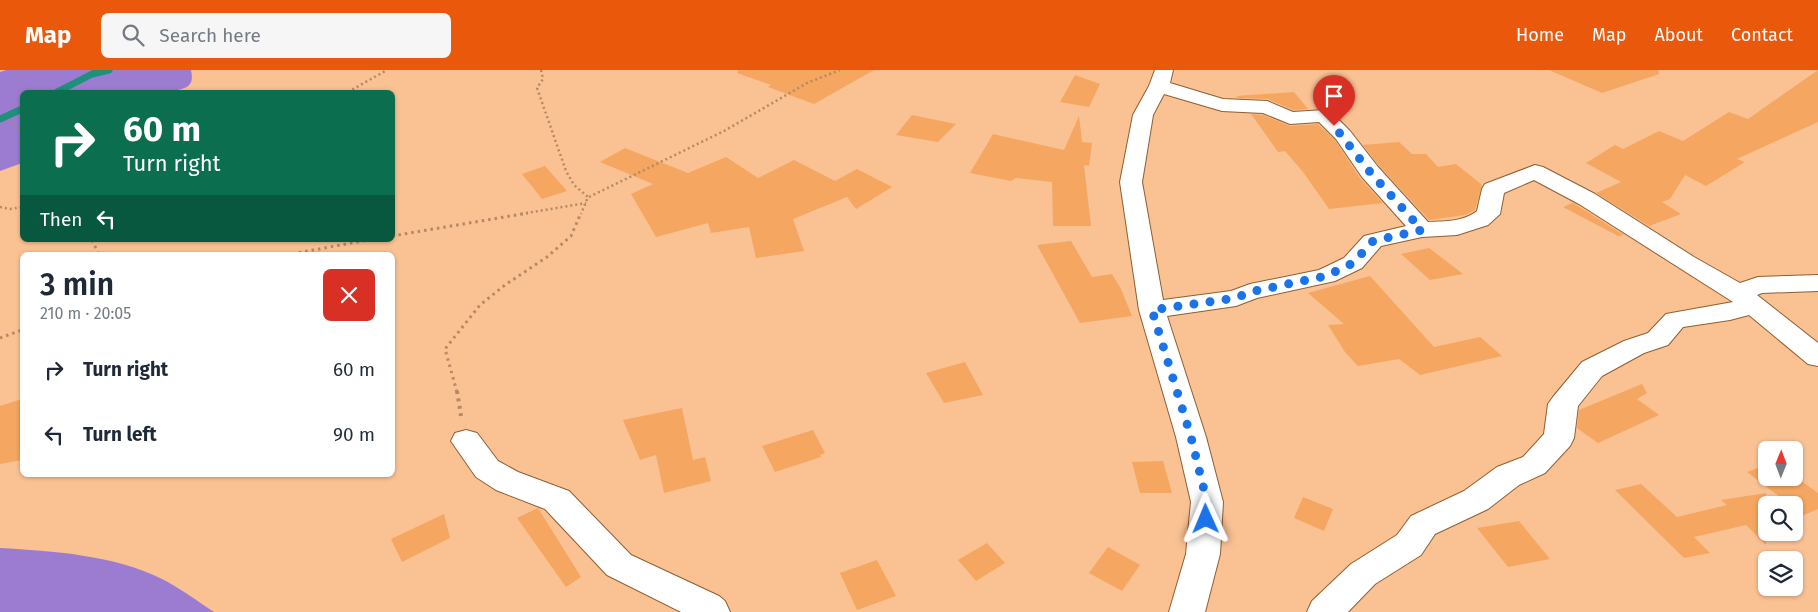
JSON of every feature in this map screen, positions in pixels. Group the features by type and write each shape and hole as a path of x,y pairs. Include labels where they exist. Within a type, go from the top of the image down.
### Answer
{"street":[{"path":"1187,612 1203,554 1207,502 1191,437 1152,310 1131,182 1143,115 1162,78 1222,105 1267,107 1290,118 1324,116 1343,135 1370,172 1422,230"},
{"path":"1152,310 1236,298 1250,292 1326,276 1353,263 1373,241 1422,230 1457,228 1480,220 1488,214 1493,189 1535,172 1588,199 1745,299 1818,358"},
{"path":"1326,612 1363,574 1409,545 1423,525 1476,500 1508,476 1534,466 1559,438 1563,404 1592,370 1626,350 1658,339 1675,320 1730,312 1758,285 1818,283"},
{"path":"466,441 487,469 507,481 557,500 619,565 712,612"}],"path":[{"path":"352,90 387,70"},
{"path":"541,70 543,79 537,88 560,149 566,172 574,185 588,197"},
{"path":"466,441 457,391 446,349 480,305 505,284 546,257 572,236 588,197 724,131 807,83 840,70"},
{"path":"11,121 20,130"},
{"path":"395,235 586,203"},
{"path":"0,207 10,210 20,208"},
{"path":"302,252 357,242"},
{"path":"0,338 20,331"}],"shaded area":[{"path":"6,70 191,70 192,80 188,86 177,90 20,90 20,164 0,171 0,72"},
{"path":"0,548 62,553 124,564 162,579 214,612 0,612"}],"building":[{"path":"738,70 874,70 814,104 768,87 771,85 737,73"},
{"path":"1549,70 1658,70 1659,74 1602,93"},
{"path":"1818,70 1818,122 1737,159 1745,162 1706,186 1685,175 1670,199 1662,202 1681,214 1649,226 1596,193 1621,182 1586,163 1615,145 1623,149 1659,131 1683,141 1729,112 1748,119"},
{"path":"1075,75 1100,84 1089,107 1060,102"},
{"path":"1294,92 1308,109 1293,110 1268,99 1238,98 1236,96"},
{"path":"1251,114 1263,115 1290,126 1318,124 1335,140 1360,178 1383,203 1329,209 1303,172 1285,151 1278,152"},
{"path":"912,115 956,124 938,142 896,135"},
{"path":"1079,116 1082,142 1092,143 1089,166 1084,165 1091,226 1053,226 1052,182 1016,178 1011,181 970,173 993,134 1064,150"},
{"path":"1399,142 1412,154 1426,154 1438,167 1456,164 1482,185 1475,210 1465,215 1429,220 1379,166 1363,145"},
{"path":"625,148 688,173 726,157 758,178 794,160 835,181 857,169 892,187 856,209 847,197 793,219 804,251 756,258 749,227 711,233 708,223 656,237 631,194 653,184 600,162"},
{"path":"545,166 567,191 542,199 522,174"},
{"path":"1573,203 1624,235 1618,236 1563,207"},
{"path":"1071,241 1092,277 1112,274 1121,289 1132,316 1080,323 1037,245"},
{"path":"1429,248 1463,274 1430,280 1401,254"},
{"path":"1370,276 1434,347 1480,337 1502,356 1420,375 1399,359 1358,366 1345,352 1328,325 1344,324 1308,293"},
{"path":"965,362 983,395 944,403 926,373"},
{"path":"1642,384 1647,393 1637,399 1659,415 1598,443 1577,428 1579,410"},
{"path":"20,400 20,460 0,464 0,406"},
{"path":"682,408 693,460 705,457 711,481 664,493 656,455 640,460 623,420"},
{"path":"813,430 825,453 820,455 821,457 775,472 762,446"},
{"path":"1163,461 1172,493 1140,493 1132,462"},
{"path":"1758,468 1758,480 1747,472"},
{"path":"1803,482 1818,493 1818,509 1804,515 1803,496 1779,496 1766,486 1803,486"},
{"path":"1641,484 1677,517 1727,505 1721,500 1766,493 1766,496 1758,496 1758,537 1746,525 1694,537 1710,553 1684,558 1615,490"},
{"path":"1303,497 1333,509 1324,531 1294,518"},
{"path":"538,508 581,577 566,587 517,518"},
{"path":"444,514 450,538 402,562 391,539"},
{"path":"1519,521 1550,559 1508,567 1477,528"},
{"path":"987,543 1005,563 976,581 958,560"},
{"path":"1108,547 1140,565 1122,591 1089,573"},
{"path":"877,560 896,596 857,610 840,573"}],"waterway":[{"path":"61,90 92,74 109,70"},
{"path":"0,119 20,110"}],"route":[{"path":"1206,519 1207,502 1191,437 1152,310 1236,298 1250,292 1326,276 1353,263 1373,241 1422,230 1370,172 1343,135 1334,126"}]}
